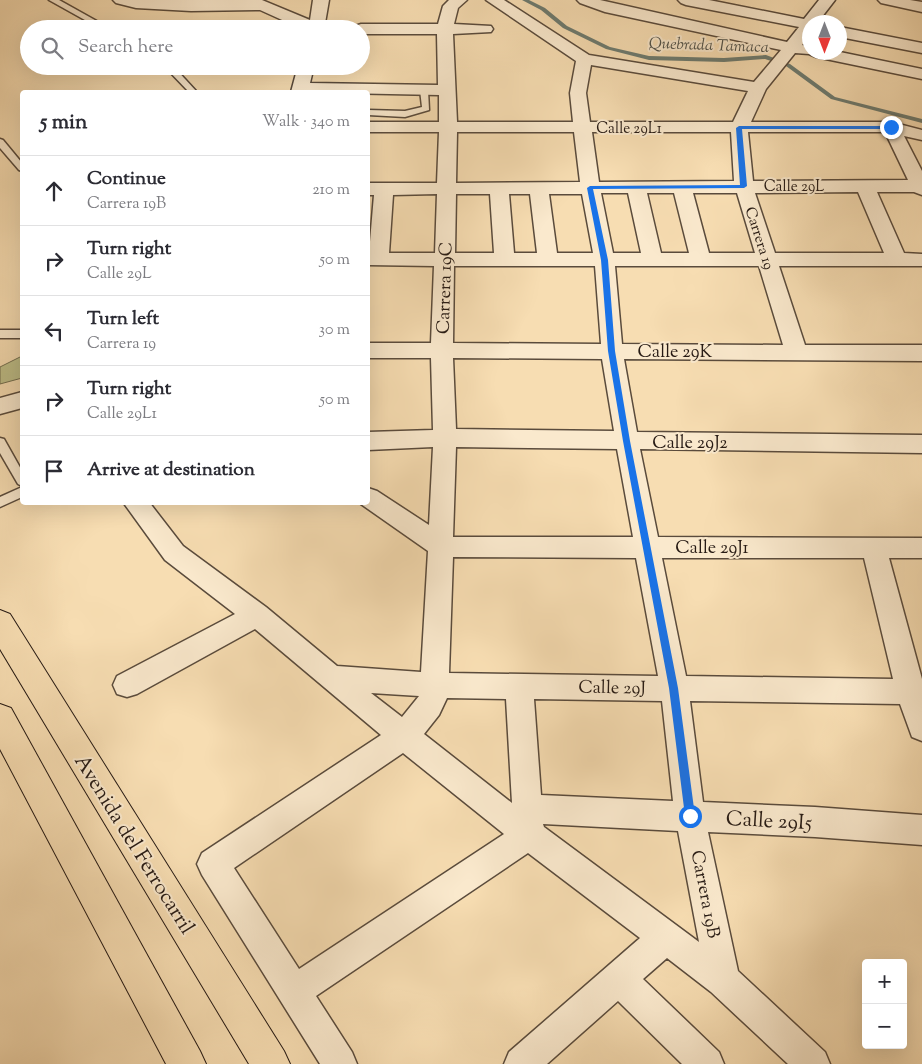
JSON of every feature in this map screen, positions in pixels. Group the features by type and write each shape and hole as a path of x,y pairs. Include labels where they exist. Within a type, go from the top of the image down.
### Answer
{"main road":[{"name":"Avenida del Ferrocarril","path":"0,623 271,1064"},
{"path":"5,736 187,1064"}],"street":[{"path":"122,0 136,3 191,6 262,5 296,20"},
{"path":"318,20 321,0"},
{"path":"445,28 452,6 459,0"},
{"path":"494,0 584,59 764,81"},
{"path":"585,0 607,3 788,51 802,51"},
{"path":"686,0 802,23"},
{"path":"816,15 827,0"},
{"path":"886,0 922,7"},
{"name":"Carrera 19C","path":"293,992 214,864 405,735 429,706 434,696 442,547 445,438 442,350 448,90 445,28"},
{"path":"370,29 485,29"},
{"path":"739,128 764,81 802,33"},
{"path":"847,33 922,48"},
{"path":"847,58 922,74"},
{"name":"Carrera 19B","path":"584,59 578,93 590,188 604,260 612,351 646,548 674,688 690,816 723,980"},
{"path":"303,75 299,90 448,90"},
{"name":"Calle 29L1","path":"370,127 891,127 922,134"},
{"path":"891,127 921,187"},
{"name":"Carrera 19","path":"739,128 744,186 796,352"},
{"name":"Calle 29L","path":"376,189 744,186 921,187"},
{"path":"865,186 897,260"},
{"path":"636,187 653,260"},
{"path":"682,187 701,260"},
{"path":"499,188 504,259"},
{"path":"539,188 548,259"},
{"path":"376,189 373,259 922,260"},
{"name":"Calle 29K","path":"370,350 922,353"},
{"path":"0,406 20,401"},
{"name":"Calle 29J2","path":"370,441 445,438 922,444"},
{"path":"370,499 442,547"},
{"path":"137,505 174,553 257,615 332,678 405,735 528,822 666,937 723,980 814,1064"},
{"name":"Calle 29J1","path":"442,547 922,548"},
{"path":"874,548 916,692 922,728"},
{"path":"127,686 257,615"},
{"name":"Calle 29J","path":"332,678 434,684 916,692"},
{"path":"519,686 528,822"},
{"name":"Calle 29I5","path":"528,822 690,816 922,830"},
{"path":"340,1064 293,992 528,822"},
{"path":"521,1064 666,937"},
{"path":"619,979 707,1064"}],"lane":[{"path":"53,0 91,20"},
{"path":"177,75 191,90"},
{"path":"370,113 412,113 421,111 427,105 424,90"},
{"path":"0,142 20,166"},
{"path":"0,334 20,334"},
{"path":"0,442 20,477"},
{"path":"0,502 20,493"}],"green space":[{"path":"20,357 20,379 0,384 0,367"}],"waterway":[{"name":"Quebrada Tamaca","path":"525,0 543,9 565,27 608,48 649,58 724,60 766,57 788,65 833,98 922,121"}],"route":[{"path":"690,816 674,688 627,441 612,351 604,260 590,188 744,186 739,128 891,127"}]}
